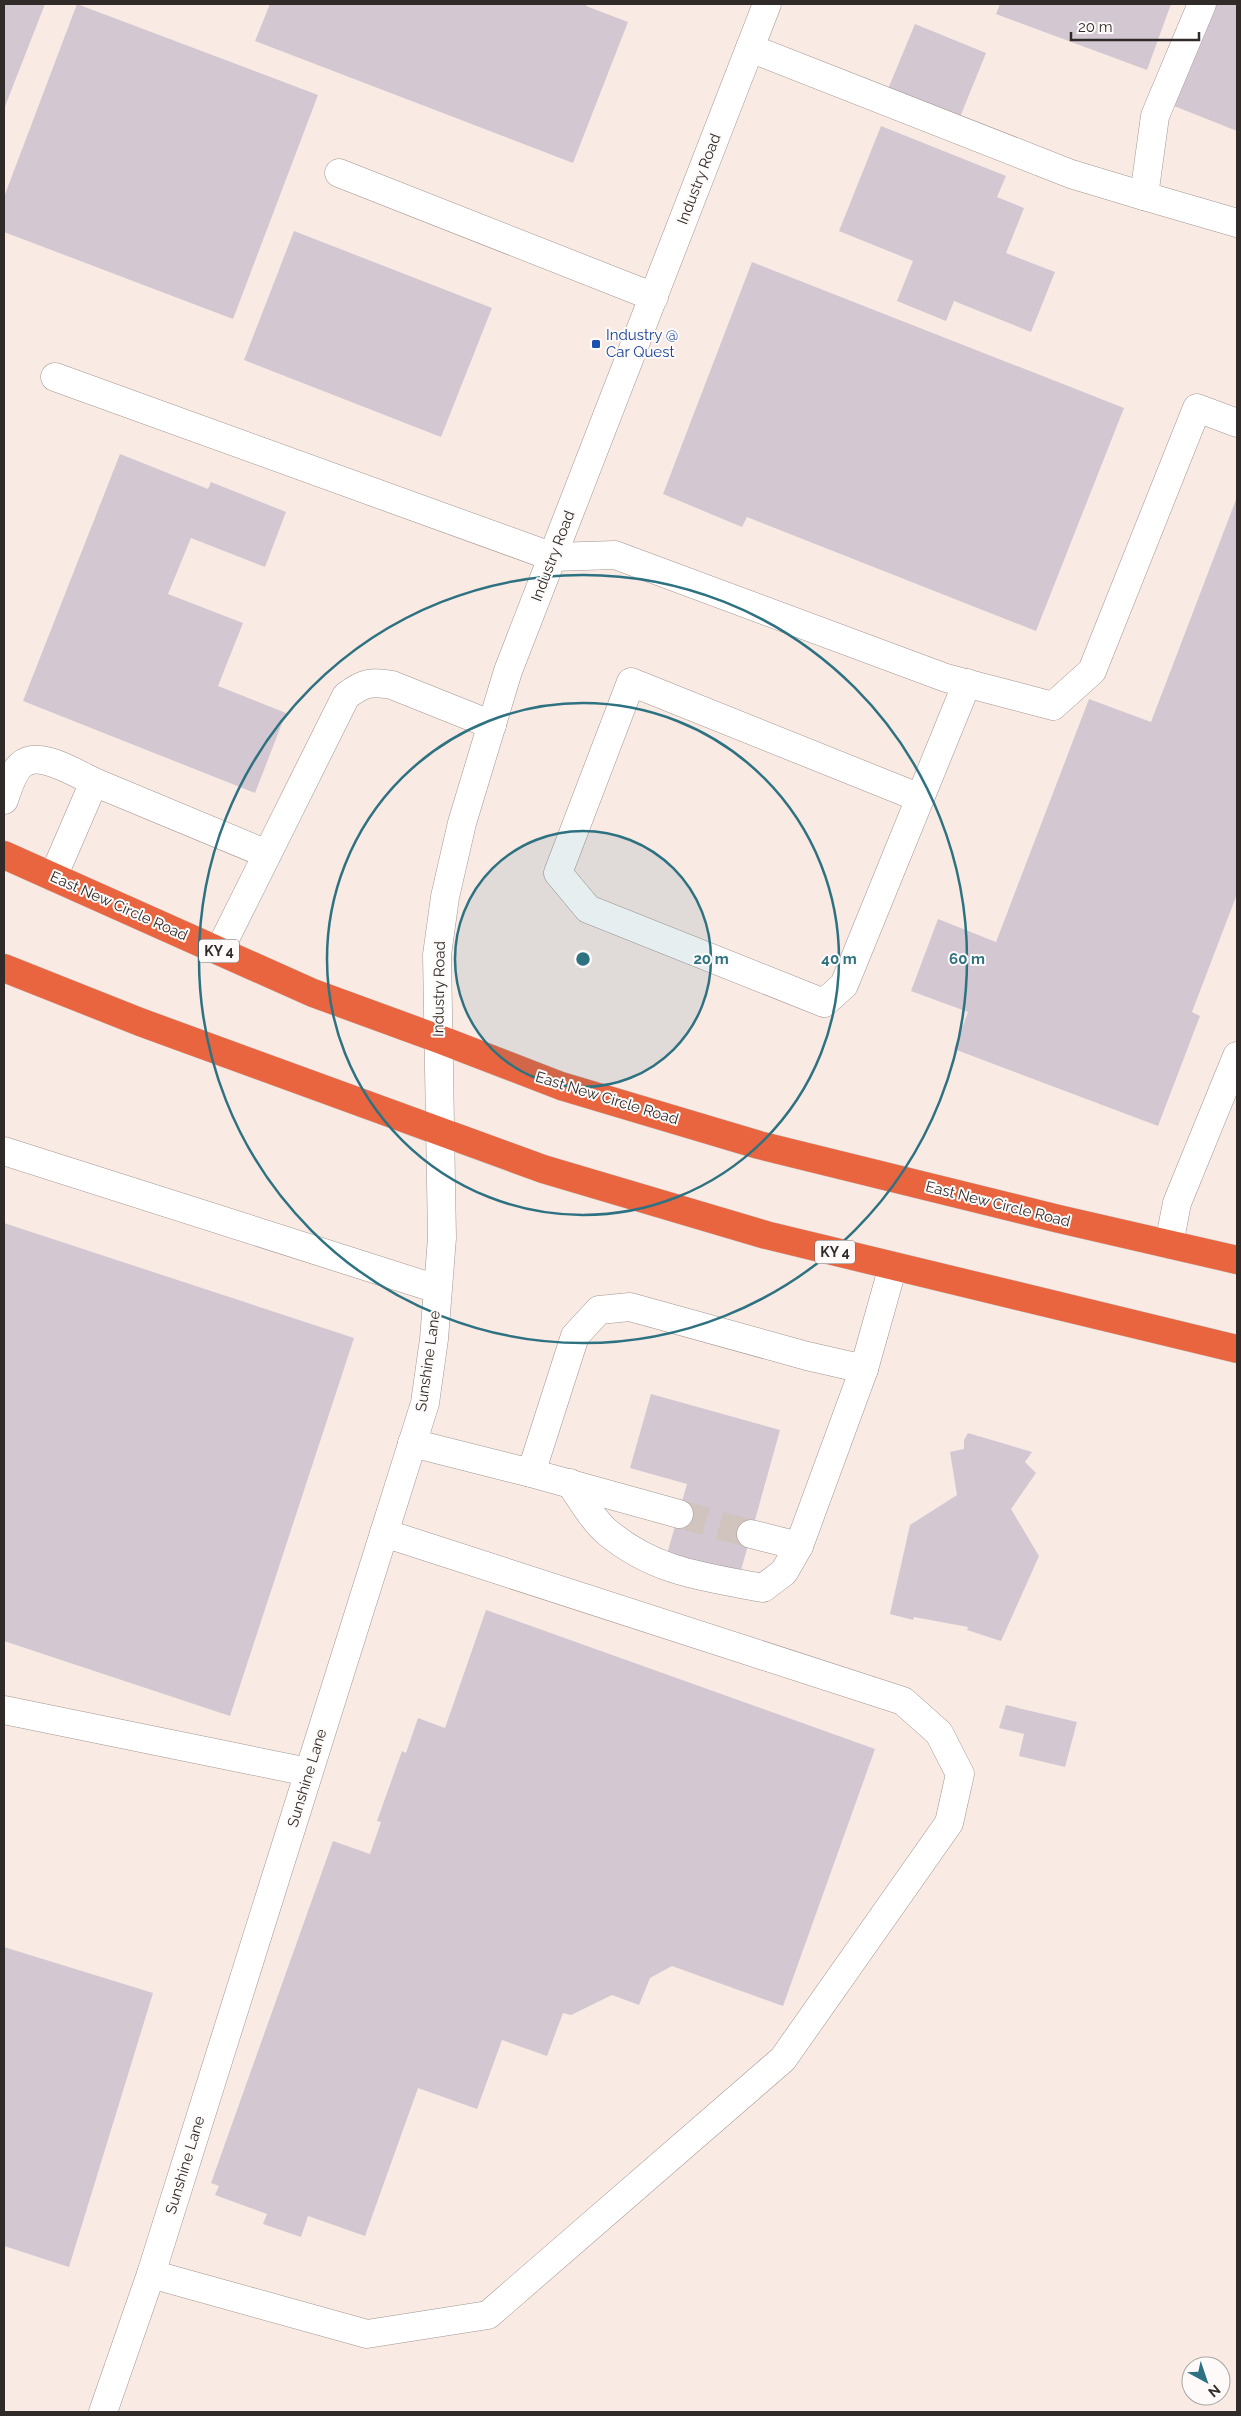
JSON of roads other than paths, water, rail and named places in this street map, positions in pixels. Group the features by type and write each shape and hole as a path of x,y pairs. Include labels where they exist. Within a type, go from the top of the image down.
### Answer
{"highway":[{"name":"East New Circle Road","path":"4,855 313,993 561,1086 759,1145 1237,1260"},
{"name":"KY 4","path":"4,968 140,1022 543,1168 757,1232 1237,1349"}],"street":[{"name":"Industry Road","path":"439,1131 437,955 445,897 462,823 508,671 767,4"},
{"path":"1144,196 1155,116 1202,4"},
{"path":"750,48 1071,174 1237,222"},
{"path":"340,173 654,297"},
{"path":"55,377 553,556 615,554 946,678 1053,706 1092,671 1197,408 1237,423"},
{"path":"920,798 631,682 558,873 588,909 824,1003 844,985 967,683"},
{"path":"219,951 346,696 360,684 378,683 392,685 492,725"},
{"path":"4,800 17,770 29,759 39,758 267,854"},
{"path":"53,877 94,782"},
{"path":"1169,1244 1177,1203 1235,1069"},
{"name":"Sunshine Lane","path":"103,2412 151,2274 424,1403 434,1339 442,1238 439,1131"},
{"path":"4,1151 438,1289"},
{"path":"570,1483 606,1531 641,1556 680,1572 763,1588 784,1572 800,1546 864,1369 893,1266"},
{"path":"531,1472 575,1336 599,1310 630,1307 807,1356 864,1369"},
{"path":"412,1443 531,1472 679,1514"},
{"path":"151,2274 368,2334 488,2315 783,2060 949,1823 960,1774 939,1733 903,1701 384,1533"},
{"path":"751,1534 800,1546"},
{"path":"4,1710 308,1772"}],"tunnel":[{"path":"679,1514 751,1534"}],"place":[{"name":"Industry @ Car Quest","path":"596,344"}]}
